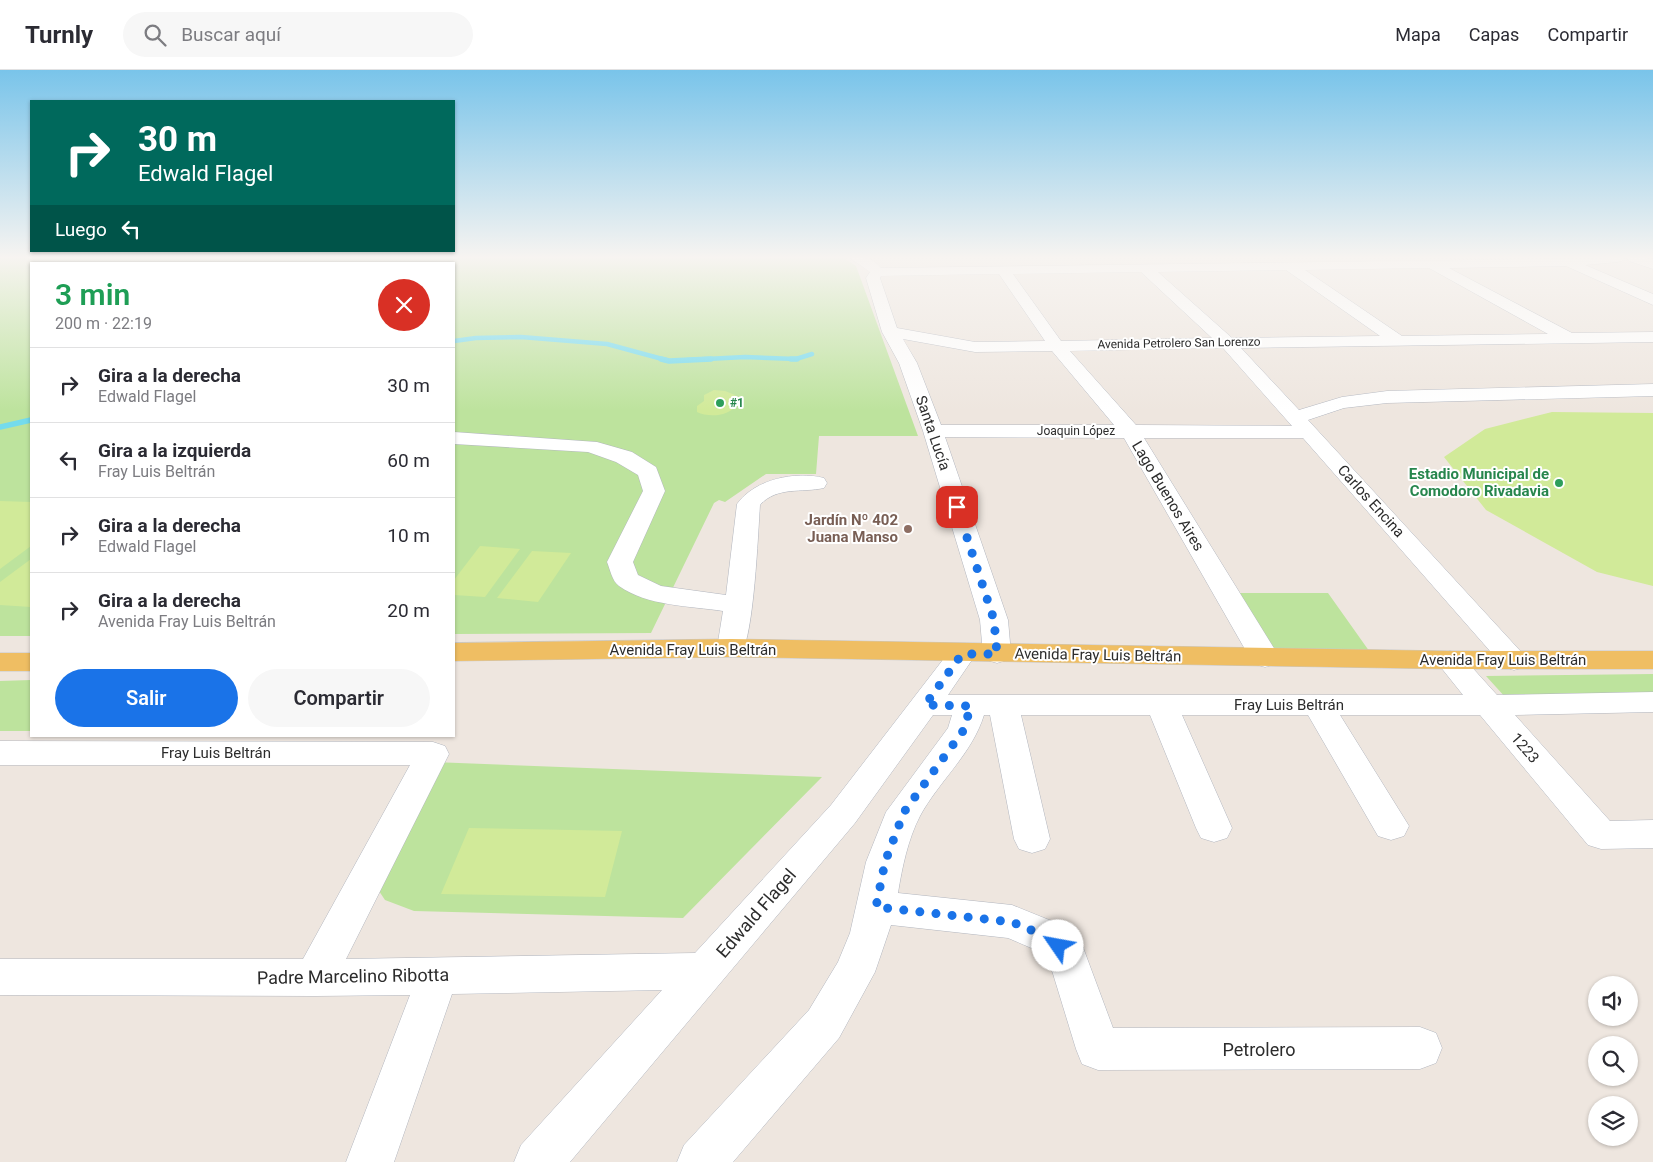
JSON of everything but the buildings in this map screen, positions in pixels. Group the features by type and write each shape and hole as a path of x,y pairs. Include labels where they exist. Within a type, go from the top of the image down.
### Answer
{"main road":[{"name":"Avenida Fray Luis Beltrán","path":"455,652 731,648 1265,658 1514,661 1653,660"},
{"path":"0,662 30,662"}],"street":[{"name":"Santa Lucía","path":"883,309 890,332 908,363 933,431 994,620 980,654"},
{"name":"Lago Buenos Aires","path":"1031,309 1056,345 1130,431 1265,658"},
{"name":"Carlos Encina","path":"1190,309 1226,342 1514,661"},
{"path":"1352,309 1397,340"},
{"path":"1515,309 1568,338"},
{"name":"Avenida Petrolero San Lorenzo","path":"890,332 975,347 1653,337"},
{"name":"Avenida Petrolero San Lorenzo","path":"908,363 975,347"},
{"name":"Joaquin López","path":"933,431 1130,431 1302,425 1342,404 1387,397 1653,390"},
{"path":"455,438 590,446 624,457 648,472 654,491 620,562 627,580 655,593 738,606"},
{"path":"731,648 738,606 749,504 757,493 771,486 816,483"},
{"name":"Edwald Flagel","path":"549,1158 706,971 843,814 925,705 980,654"},
{"name":"1223","path":"1450,660 1601,835 1653,834"},
{"name":"Fray Luis Beltrán","path":"925,705 1487,705 1653,702"},
{"path":"1318,705 1391,826"},
{"path":"701,1162 824,1024 854,972 870,933 885,862 904,812 963,731 987,706 1032,839"},
{"path":"1162,706 1214,828"},
{"name":"Fray Luis Beltrán","path":"0,753 433,754 315,978"},
{"name":"Petrolero","path":"876,907 1012,922 1050,938 1067,954 1098,1049 1420,1048"},
{"name":"Padre Marcelino Ribotta","path":"0,977 315,978 706,971"},
{"path":"370,1162 438,975"}],"green space":[{"path":"0,309 30,309 30,636 0,636"},
{"path":"455,309 872,309 918,436 819,436 816,474 766,474 725,502 719,500 714,503 651,633 455,634"},
{"name":"#1","path":"714,390 725,391 735,395 737,405 729,412 719,415 707,415 697,412 697,406 704,401 704,395"},
{"name":"Estadio Municipal de Comodoro Rivadavia","path":"1552,412 1653,413 1653,586 1597,572 1486,510 1444,457 1485,429"},
{"path":"0,501 30,502 30,547 0,569"},
{"path":"480,546 520,549 485,597 455,595 455,579"},
{"path":"532,551 571,553 538,602 497,598"},
{"path":"30,560 30,607 0,605 0,582"},
{"path":"1237,593 1328,593 1372,655 1269,653"},
{"path":"1653,674 1653,695 1506,698 1486,676"},
{"path":"30,680 30,731 0,731 0,681"},
{"path":"433,762 822,777 683,918 414,911 385,900 373,882"},
{"path":"469,828 622,831 605,897 441,894"}],"waterway":[{"path":"455,341 476,338 521,337 607,344 666,360"},
{"path":"796,359 812,354"},
{"path":"687,360 745,357 796,359"},
{"path":"661,359 669,361 711,359"},
{"path":"791,359 796,359"},
{"path":"0,427 30,420"}],"place":[{"name":"#1","path":"720,403"},
{"name":"Estadio Municipal de Comodoro Rivadavia","path":"1559,483"},
{"name":"Jardín Nº 402 Juana Manso","path":"908,529"}],"route":[{"path":"957,507 994,620 997,654 962,654 925,705 971,706 963,731 930,773 904,812 885,862 876,907 1012,922 1050,938 1058,946"}]}
